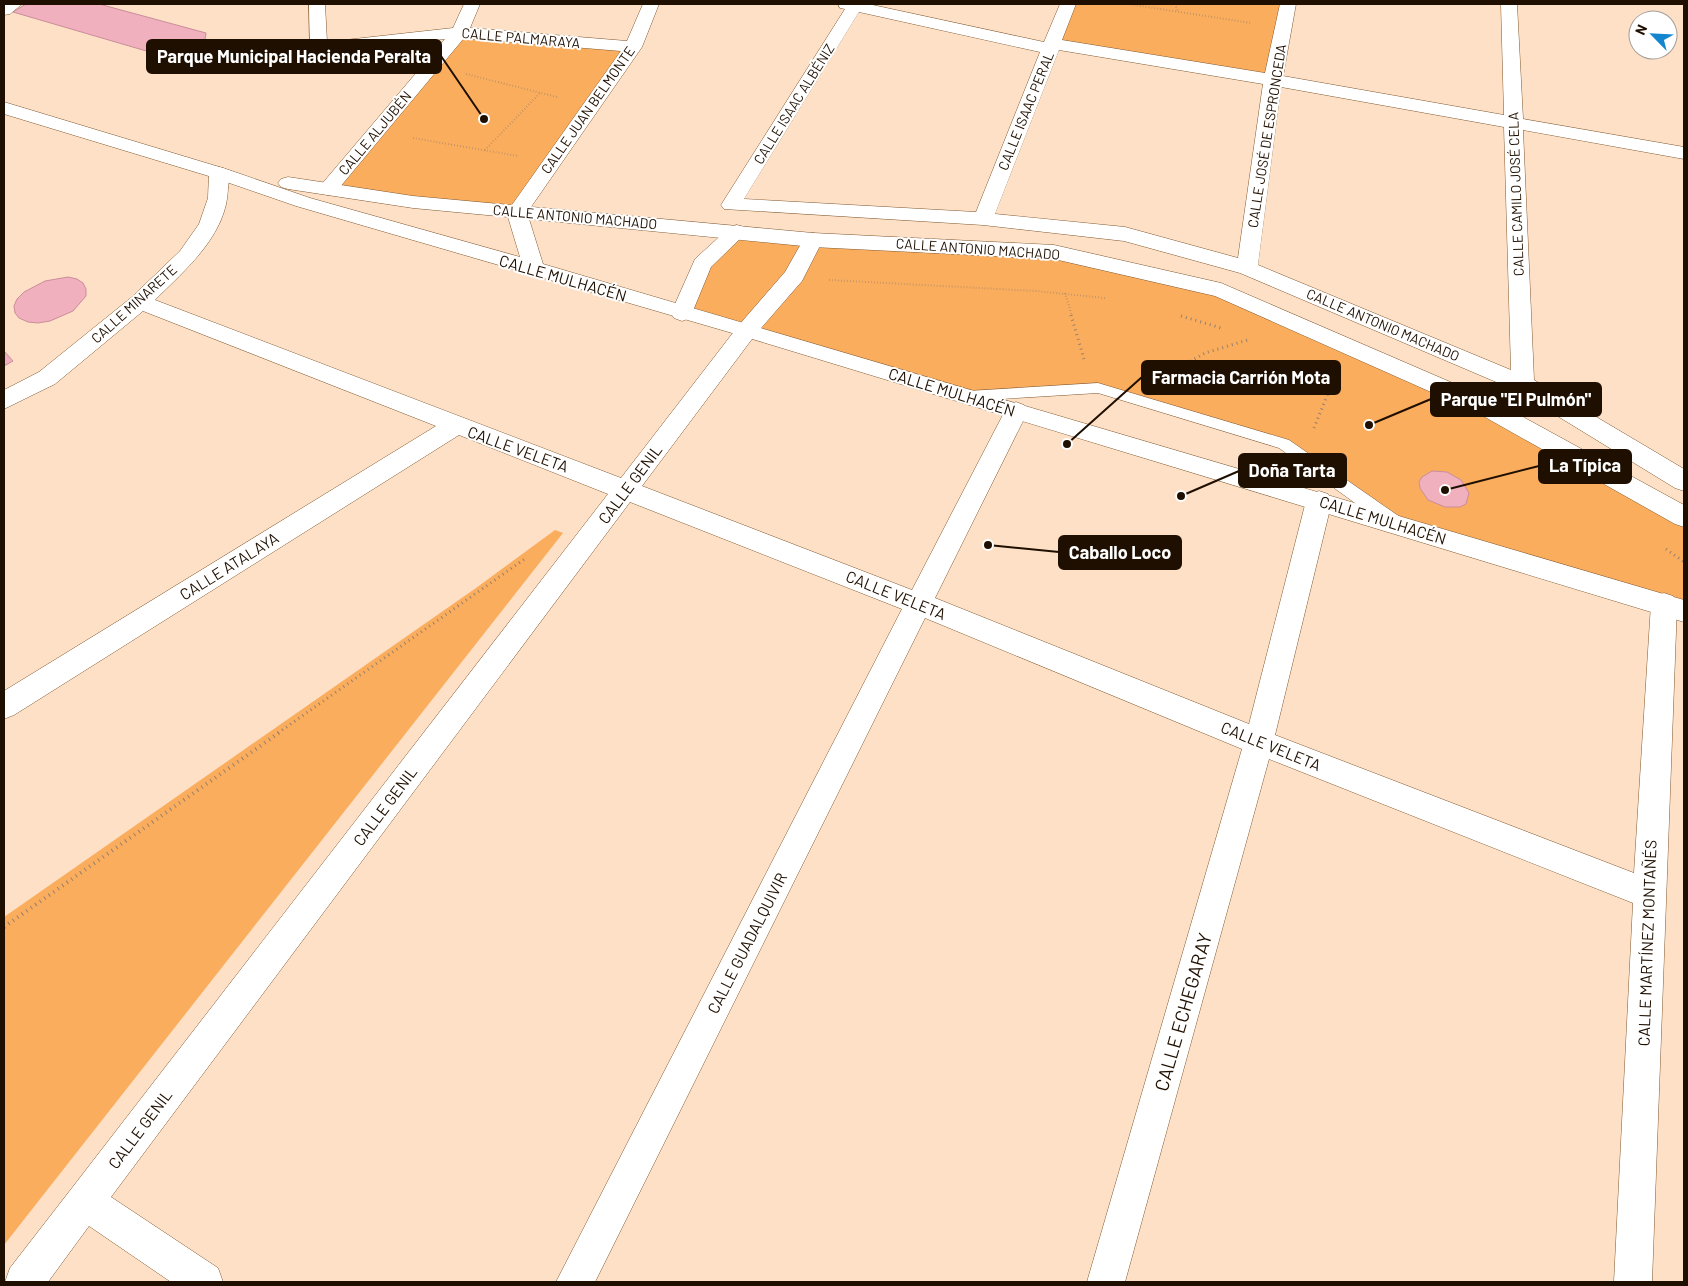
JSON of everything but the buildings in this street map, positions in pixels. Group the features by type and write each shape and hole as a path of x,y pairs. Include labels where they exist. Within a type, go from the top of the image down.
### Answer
{"street":[{"path":"4,10 14,4"},
{"name":"CALLE PALMARAYA","path":"317,4 320,48 460,32 633,47"},
{"name":"CALLE ALJUBÉN","path":"328,189 460,32 472,4"},
{"name":"CALLE JUAN BELMONTE","path":"517,212 633,47 650,4"},
{"path":"853,4 1052,46 1273,80 1684,153"},
{"name":"CALLE ISAAC ALBÉNIZ","path":"732,205 853,4"},
{"name":"CALLE ISAAC PERAL","path":"983,218 1068,4"},
{"name":"CALLE JOSÉ DE ESPRONCEDA","path":"1247,268 1273,80 1288,4"},
{"name":"CALLE CAMILO JOSÉ CELA","path":"1509,4 1523,384"},
{"path":"4,108 220,173"},
{"name":"CALLE ANTONIO MACHADO","path":"220,173 413,202 517,212 787,236 813,240 1054,252 1221,290 1484,406 1684,517"},
{"name":"CALLE MULHACÉN","path":"220,173 304,202 682,313 747,330 1674,607"},
{"name":"CALLE MINARETE","path":"4,400 47,378 140,302 186,256 209,225 218,198 220,173"},
{"name":"CALLE ANTONIO MACHADO","path":"732,205 983,218 1125,234 1247,268 1523,384 1684,481"},
{"path":"787,236 797,209"},
{"path":"517,212 534,270"},
{"path":"682,313 702,264 737,232"},
{"name":"CALLE GENIL","path":"24,1282 747,330 794,276 813,240"},
{"name":"CALLE VELETA","path":"140,302 454,426 626,489 919,604 1259,742 1649,894"},
{"name":"CALLE GUADALQUIVIR","path":"575,1282 1016,411"},
{"name":"CALLE ATALAYA","path":"4,706 454,426"},
{"name":"CALLE ECHEGARAY","path":"1106,1282 1259,742 1319,501"},
{"name":"CALLE MARTÍNEZ MONTAÑÉS","path":"1633,1282 1649,894 1674,607"},
{"path":"85,1201 204,1282"}],"lane":[{"path":"968,396 1098,388 1284,444 1397,525"}],"path":[{"path":"1128,4 1284,29"},
{"path":"1175,4 1178,12"},
{"path":"432,65 591,106"},
{"path":"485,150 540,93"},
{"path":"376,132 553,161"},
{"path":"794,276 894,286 1065,293 1109,299"},
{"path":"1065,293 1086,364 1098,388"},
{"path":"1173,314 1229,330"},
{"path":"1137,400 1176,366 1237,341 1257,339 1248,336"},
{"path":"1284,444 1314,429 1336,373"},
{"path":"1663,547 1684,562"},
{"path":"4,926 527,557"}],"shaded area":[{"path":"1068,4 1288,4 1273,80 1053,44"},
{"path":"460,32 633,47 517,212 328,189"},
{"path":"737,232 1054,252 1221,290 1484,406 1684,517 1684,611 1397,525 1284,444 1098,388 968,396 682,313 702,264"},
{"path":"555,530 563,533 4,1245 4,917 476,588"}],"place":[{"name":"Parque Municipal Hacienda Peralta","path":"484,119"},
{"name":"Parque \"El Pulmón\"","path":"1369,425"},
{"name":"Farmacia Carrión Mota","path":"1067,444"},
{"name":"La Típica","path":"1445,490"},
{"name":"Doña Tarta","path":"1181,496"},
{"name":"Caballo Loco","path":"988,545"}]}
